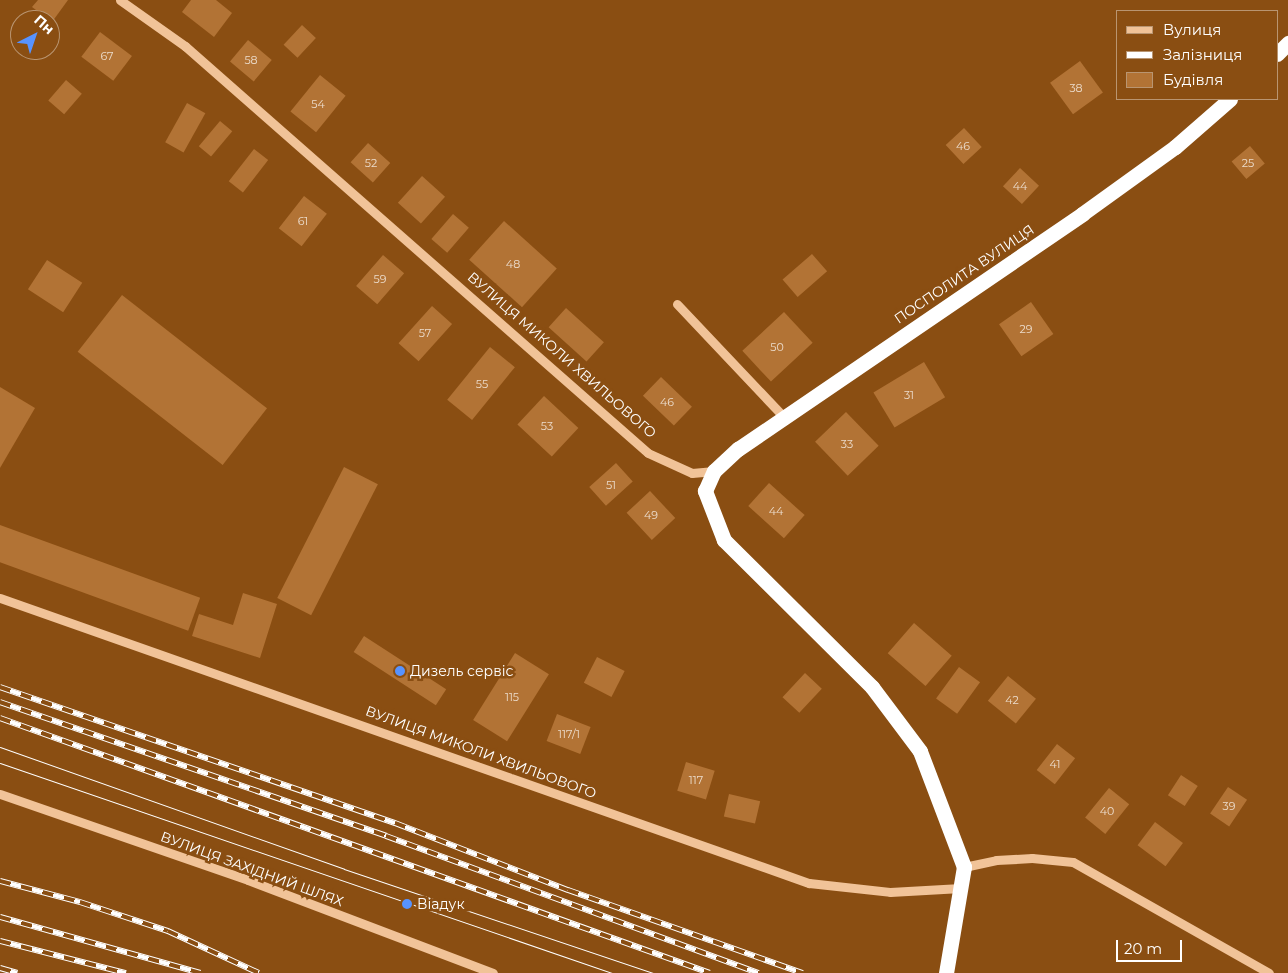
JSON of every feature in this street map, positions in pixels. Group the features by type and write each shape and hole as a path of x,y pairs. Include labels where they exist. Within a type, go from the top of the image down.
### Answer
{"highway":[{"path":"1278,53 1288,43"},
{"name":"ПОСПОЛИТА ВУЛИЦЯ","path":"714,472 738,449 784,416 1082,214 1175,147 1229,100"},
{"path":"714,472 705,491 724,540 872,687 920,750 964,867 946,973"}],"street":[{"name":"ВУЛИЦЯ МИКОЛИ ХВИЛЬОВОГО","path":"120,0 192,53 648,453 692,473 714,472"},
{"path":"677,304 784,416"},
{"name":"ВУЛИЦЯ МИКОЛИ ХВИЛЬОВОГО","path":"0,598 809,883 890,892 961,888"},
{"name":"ВУЛИЦЯ ЗАХІДНИЙ ШЛЯХ","path":"0,794 248,880 493,973"},
{"path":"964,867 996,860 1032,858 1073,862 1268,973"}],"building":[{"path":"38,0 68,0 60,11 36,10 32,7"},
{"path":"191,0 216,0 232,13 214,37 182,12"},
{"path":"302,25 316,38 297,58 284,45"},
{"path":"100,32 132,56 113,81 81,57"},
{"path":"248,40 272,60 254,81 230,61"},
{"path":"1080,61 1103,93 1073,114 1050,83"},
{"path":"320,75 346,96 316,132 290,112"},
{"path":"66,80 82,94 64,114 48,100"},
{"path":"187,103 205,113 184,153 165,142"},
{"path":"220,121 232,131 211,157 199,146"},
{"path":"964,128 982,147 963,164 946,145"},
{"path":"368,143 390,163 373,182 351,162"},
{"path":"1250,146 1265,164 1246,179 1232,161"},
{"path":"254,149 268,160 243,192 229,181"},
{"path":"1020,168 1039,186 1022,204 1003,186"},
{"path":"422,176 445,197 421,223 398,203"},
{"path":"304,196 327,214 302,246 279,228"},
{"path":"453,214 469,228 447,253 431,239"},
{"path":"504,221 557,269 522,307 469,260"},
{"path":"812,254 827,271 798,297 783,280"},
{"path":"383,255 404,273 377,304 356,286"},
{"path":"47,260 82,283 63,312 28,289"},
{"path":"122,295 267,408 223,465 78,352"},
{"path":"1031,302 1053,334 1021,356 999,324"},
{"path":"432,306 452,324 419,361 399,343"},
{"path":"566,308 604,342 587,361 549,327"},
{"path":"784,312 813,343 771,382 742,351"},
{"path":"490,347 515,367 472,420 447,400"},
{"path":"924,362 945,397 895,428 873,392"},
{"path":"661,377 692,407 674,426 643,396"},
{"path":"0,387 35,408 0,468"},
{"path":"544,396 578,428 552,457 517,425"},
{"path":"846,412 879,446 848,476 815,442"},
{"path":"616,463 633,482 606,506 589,487"},
{"path":"344,467 378,484 311,615 277,598"},
{"path":"769,483 805,515 784,538 748,506"},
{"path":"650,491 675,518 652,540 627,513"},
{"path":"0,525 200,598 188,631 0,562"},
{"path":"243,593 277,604 260,658 192,636 199,614 233,625"},
{"path":"914,623 952,656 925,686 888,653"},
{"name":"Дизель сервіс","path":"364,636 446,689 436,705 354,652"},
{"path":"515,653 549,674 507,741 473,720"},
{"path":"597,657 625,671 611,697 584,683"},
{"path":"959,667 980,682 957,714 936,699"},
{"path":"805,673 822,689 799,713 782,697"},
{"path":"1008,676 1036,699 1016,724 988,701"},
{"path":"557,714 591,727 580,754 547,741"},
{"path":"1057,744 1075,758 1055,784 1037,770"},
{"path":"686,762 715,771 706,799 677,791"},
{"path":"1181,775 1198,786 1185,806 1168,795"},
{"path":"1228,787 1247,800 1229,826 1210,814"},
{"path":"1109,788 1129,804 1105,834 1085,818"},
{"path":"729,794 760,801 755,824 724,816"},
{"path":"1155,822 1183,843 1165,866 1138,845"}],"tram line":[{"path":"0,747 344,869 653,973"},
{"path":"0,763 612,973"}],"railway":[{"path":"0,687 395,823 568,890 803,973"},
{"path":"0,702 386,836 759,973"},
{"path":"0,718 710,973"},
{"path":"0,881 80,902 168,931 259,973"},
{"path":"0,917 200,973"},
{"path":"0,941 126,973"},
{"path":"0,968 17,973"}],"place":[{"name":"Дизель сервіс","path":"400,671"},
{"name":"Віадук","path":"407,904"}]}
